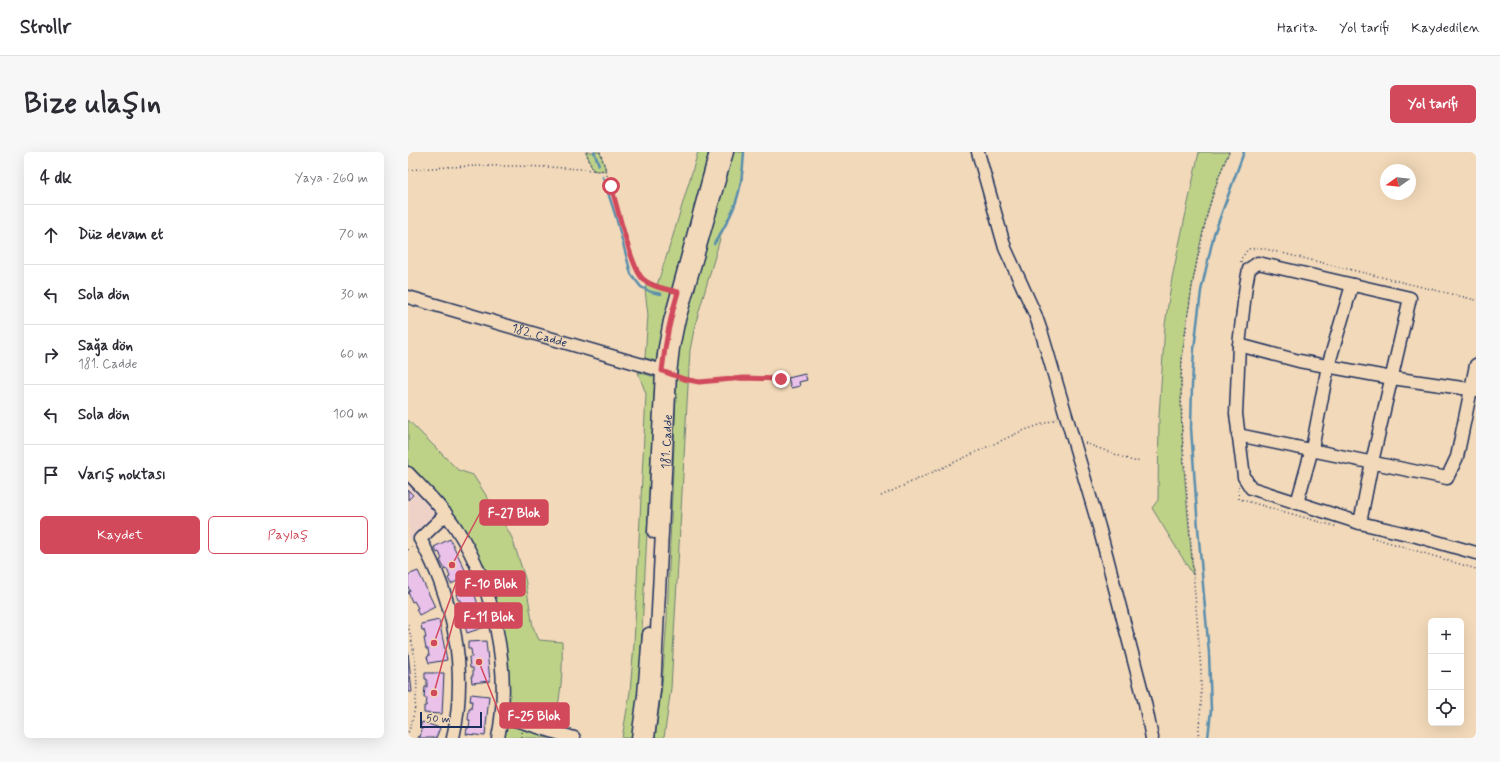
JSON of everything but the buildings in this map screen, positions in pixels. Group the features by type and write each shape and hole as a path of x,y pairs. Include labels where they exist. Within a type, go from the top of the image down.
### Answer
{"street":[{"name":"181. Cadde","path":"648,738 654,690 668,327 716,152"},
{"name":"181. Cadde","path":"638,738 644,695 649,638 666,372 678,323 727,152"},
{"path":"978,152 1001,234 1035,314 1046,346 1065,416 1099,527 1145,703 1152,738"},
{"path":"1360,523 1372,462 1410,298 1258,263 1249,269 1246,285 1239,345 1236,414 1244,477 1251,488 1360,523 1416,536 1476,553"},
{"path":"1297,503 1312,449 1328,366 1352,285"},
{"name":"182. Cadde","path":"408,297 666,372"},
{"path":"1239,345 1328,366 1392,378 1474,390"},
{"path":"1238,435 1447,478 1457,457 1474,390 1476,366"},
{"path":"408,473 446,514 473,561 485,588 497,633 502,668 502,716 498,738"},
{"path":"446,514 420,539 438,576 457,640 460,693 453,738"},
{"path":"502,716 574,738"}],"path":[{"path":"586,152 593,170"},
{"path":"600,152 633,262 639,275 647,282 678,292"},
{"path":"1198,738 1201,705 1201,670 1184,467 1181,381 1185,332 1196,264 1208,210 1218,178 1229,152"},
{"path":"408,170 451,166 548,167 597,171 606,170"},
{"path":"666,372 684,379 699,382 744,378 781,379"},
{"path":"881,496 1022,431 1065,416"},
{"path":"1072,438 1130,460 1138,462 1139,460"},
{"path":"408,625 417,677 416,709 408,733"}],"shaded area":[{"path":"408,481 434,509 435,512 434,518 409,540"}],"green space":[{"path":"586,152 600,152 606,170 593,170"},
{"path":"698,152 709,152 663,322 656,361 645,358 648,315 645,290 647,282 657,285"},
{"path":"732,152 744,152 742,182 737,200 722,232 695,325 690,350 671,688 664,738 655,738 662,686 667,619 678,347 680,335"},
{"path":"1199,152 1229,152 1215,189 1199,248 1182,354 1182,430 1193,575 1152,508 1158,500 1159,416 1165,325 1172,278"},
{"path":"638,372 655,377 639,688 632,738 622,738 630,692 634,644 646,394"},
{"path":"408,420 458,470 473,475 512,538 525,578 533,627 539,640 562,642 561,684 554,726 511,713 508,709 508,683 502,630 488,578 478,553 465,529 450,508 435,491 408,465"},
{"path":"510,724 553,738 504,738 506,727"}],"waterway":[{"path":"594,152 599,165"},
{"path":"714,244 733,210 742,178 744,152"},
{"path":"1208,738 1211,710 1209,653 1191,428 1194,349 1201,291 1214,234 1244,152"},
{"path":"603,177 616,217 631,274 641,287 651,292 661,294"}],"place":[{"name":"F-27 Blok","path":"452,565"},
{"name":"F-10 Blok","path":"434,643"},
{"name":"F-25 Blok","path":"479,662"},
{"name":"F-11 Blok","path":"434,693"}],"route":[{"path":"611,186 633,262 639,275 647,282 678,292 664,347 662,371 684,379 699,382 744,378 781,379"}]}
